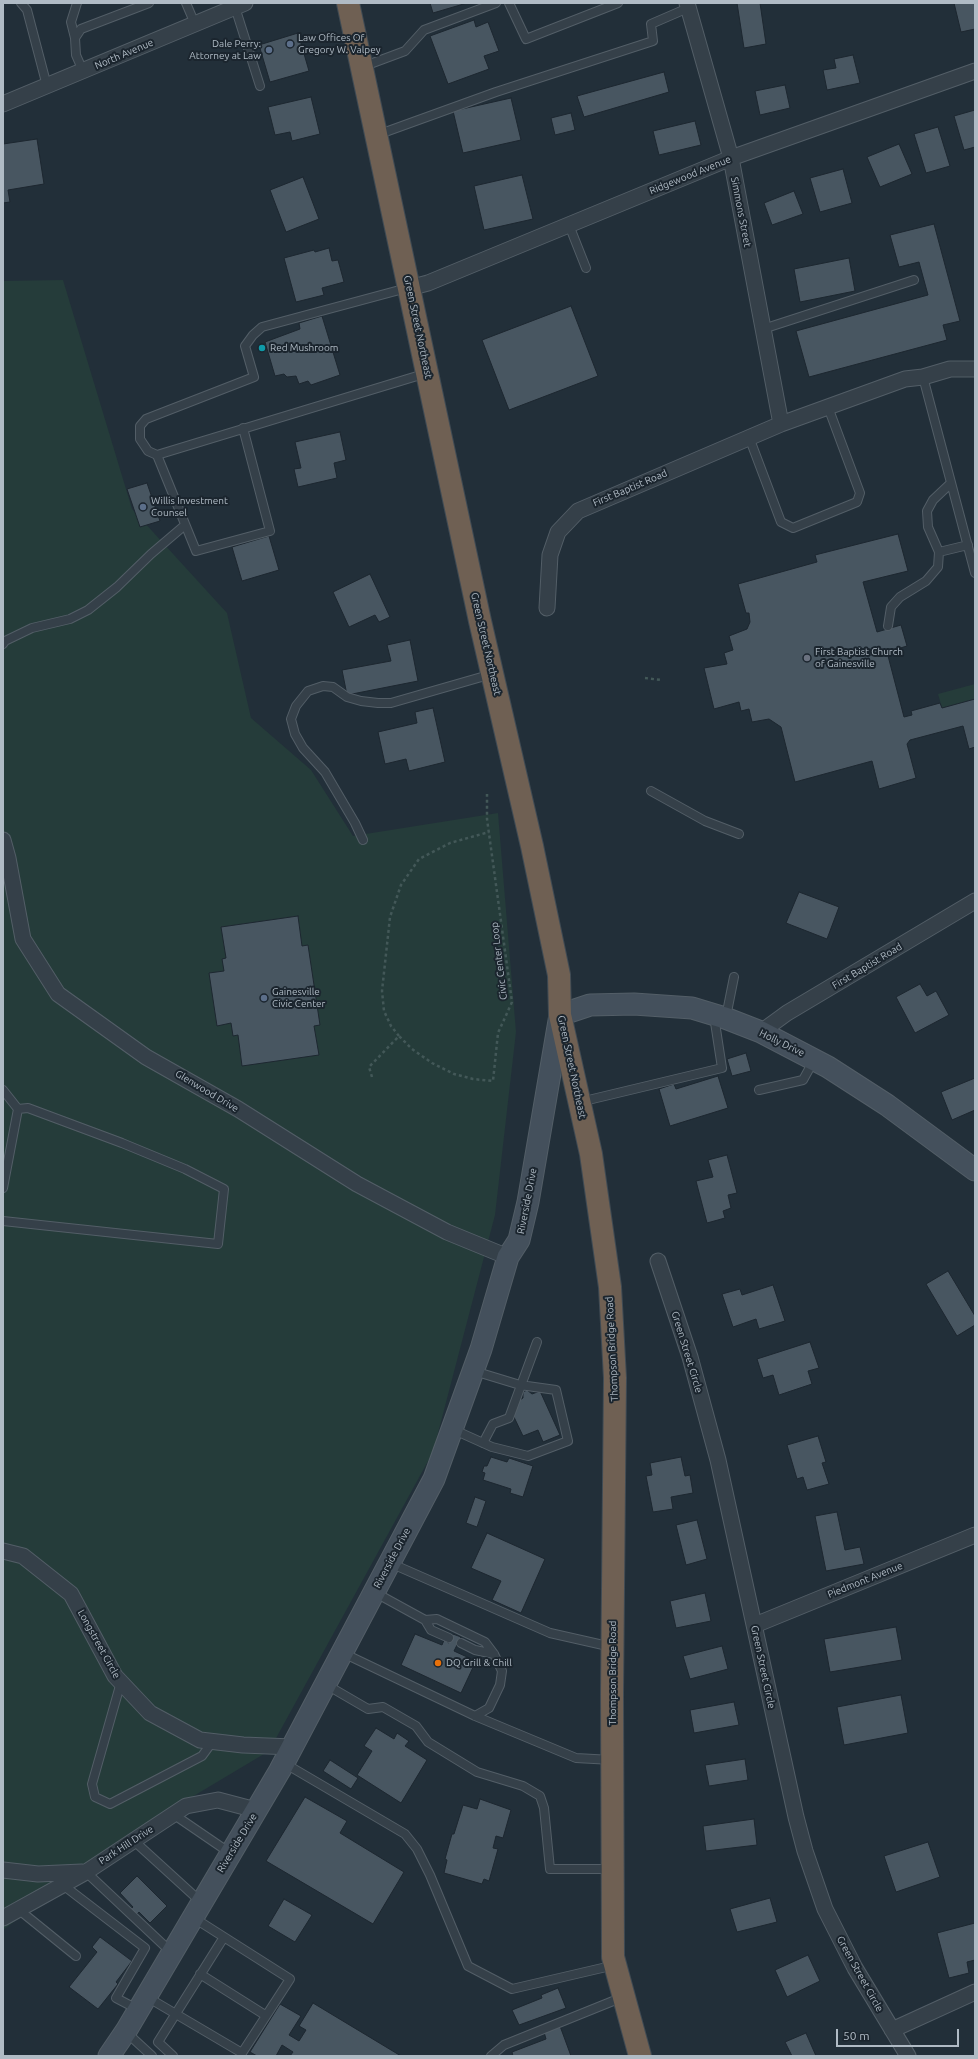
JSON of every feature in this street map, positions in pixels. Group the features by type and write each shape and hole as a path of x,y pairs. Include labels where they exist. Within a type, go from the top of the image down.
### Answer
{"highway":[{"name":"Green Street Northeast","path":"348,3 492,674 559,975 560,1015 591,1154 610,1287"},
{"name":"Thompson Bridge Road","path":"610,1287 615,1378 613,1957 640,2056"}],"main road":[{"name":"Holly Drive","path":"560,1015 590,1005 634,1004 667,1005 692,1008 719,1016 761,1032 815,1060 887,1105 972,1164"},
{"name":"Riverside Drive","path":"109,2056 126,2031 288,1755 434,1479 482,1349 508,1257 519,1240 528,1202 560,1015"}],"street":[{"name":"North Avenue","path":"3,104 240,5"},
{"name":"Simmons Street","path":"687,5 731,158 781,424"},
{"name":"Ridgewood Avenue","path":"409,288 428,283 731,158 975,71"},
{"name":"First Baptist Road","path":"547,608 550,555 558,532 578,511 781,424 905,379 924,377 950,369 975,369"},
{"name":"Glenwood Drive","path":"3,840 8,858 23,939 58,994 146,1057 238,1109 357,1184 447,1232 508,1257"},
{"name":"First Baptist Road","path":"761,1032 787,1013 975,902"},
{"name":"Green Street Circle","path":"658,1261 690,1357 718,1460 796,1817 817,1887 825,1909 855,1968 908,2056"},
{"name":"Piedmont Avenue","path":"754,1625 975,1535"},
{"name":"Longstreet Circle","path":"3,1551 23,1556 71,1594 115,1676 150,1713 200,1740 243,1745 288,1755"},
{"name":"Park Hill Drive","path":"3,1918 86,1872 186,1806 218,1800 256,1810"},
{"path":"3,1870 38,1874 86,1872"},
{"path":"892,2030 975,1992"}],"lane":[{"path":"21,3 27,10 47,86"},
{"path":"77,3 71,22 75,38 76,55 83,71"},
{"path":"75,38 82,29 149,3"},
{"path":"186,3 195,24"},
{"path":"362,68 405,51 424,30 496,3"},
{"path":"509,3 526,39 618,3"},
{"path":"240,5 260,86"},
{"path":"376,136 496,92 653,41 651,24 687,5"},
{"path":"569,225 586,268"},
{"path":"763,329 914,280"},
{"path":"409,288 262,327 253,335 245,346 254,377 146,419 140,426 140,440 148,451 157,455 428,372"},
{"path":"924,377 975,573"},
{"path":"749,438 781,522 793,528 857,502 860,493 828,407"},
{"path":"157,455 196,551 270,530 243,428"},
{"path":"888,626 891,607 900,597 926,581 938,567 939,552 928,527 927,511 933,500 951,483"},
{"path":"3,644 5,641 32,628 70,619 88,610 117,587 151,554 185,525"},
{"path":"939,552 968,545"},
{"path":"363,840 355,823 325,772 303,748 294,734 291,719 296,706 308,691 323,686 333,687 347,697 361,701 391,703 492,674"},
{"path":"651,791 705,821 739,834"},
{"path":"580,1102 722,1068 719,1016 734,977"},
{"path":"759,1090 803,1080 815,1060"},
{"path":"3,1090 18,1109 3,1188"},
{"path":"3,1221 218,1244 224,1189 185,1169 122,1143 28,1108 18,1109"},
{"path":"483,1443 493,1424 509,1418 537,1342"},
{"path":"452,1429 483,1443 528,1456 568,1441 556,1390 520,1385 474,1371"},
{"path":"389,1563 550,1633 613,1648"},
{"path":"374,1592 425,1620 431,1630 449,1638"},
{"path":"425,1620 437,1619 485,1642 494,1654 502,1671 500,1685 489,1708 475,1716"},
{"path":"461,1643 475,1650 494,1654"},
{"path":"342,1652 475,1716 576,1758 613,1760"},
{"path":"121,1682 92,1784 94,1797 110,1804 202,1756 213,1741"},
{"path":"325,1684 368,1710 384,1707 416,1726 428,1742 477,1772 523,1786 540,1796 544,1808 550,1869 613,1869"},
{"path":"288,1755 405,1834 418,1849 430,1874 468,1966 512,1989 615,1965"},
{"path":"174,1814 231,1853"},
{"path":"63,1885 145,1948 116,1998 142,2003 175,2014 241,2054 265,2015 290,1979 224,1937 197,1910 133,1840"},
{"path":"86,1872 172,1953"},
{"path":"18,1909 76,1956"},
{"path":"173,2056 158,2042 224,1937"},
{"path":"200,1974 265,2015"},
{"path":"491,2056 504,2045 624,1997"},
{"path":"126,2031 152,2056"}],"path":[{"path":"645,678 661,680"},
{"name":"Civic Center Loop","path":"399,1036 412,1049 437,1066 454,1074 473,1079 492,1081 498,1033 512,1002 489,832 486,794"},
{"path":"372,1077 369,1067 399,1036 391,1026 384,1011 382,991 390,916 400,885 419,859 450,843 489,832"}],"green space":[{"path":"63,280 132,509 227,613 251,718 311,770 353,836 498,813 516,1032 495,1215 433,1452 269,1751 145,1825 3,1930 3,281"},
{"path":"975,684 975,699 942,708 938,694"}],"building":[{"path":"430,3 467,3 433,13"},
{"path":"737,3 760,3 766,44 744,48"},
{"path":"954,3 975,3 975,29 961,32"},
{"path":"474,20 476,27 488,22 499,51 484,56 489,69 448,84 430,36"},
{"path":"298,33 309,71 270,82 259,45"},
{"path":"853,55 860,83 827,90 823,70 836,68 834,59"},
{"path":"664,72 669,92 584,117 577,96"},
{"path":"785,85 790,108 760,115 755,91"},
{"path":"311,97 320,134 292,141 290,132 275,135 268,107"},
{"path":"511,98 521,140 463,153 453,111"},
{"path":"975,110 975,147 964,150 954,116"},
{"path":"571,113 575,130 555,135 551,118"},
{"path":"695,121 701,145 659,155 653,131"},
{"path":"938,127 950,166 926,173 914,134"},
{"path":"37,139 44,184 8,190 10,202 3,203 3,144"},
{"path":"899,144 912,174 880,187 867,157"},
{"path":"843,169 852,203 820,212 810,178"},
{"path":"522,175 533,219 484,230 474,186"},
{"path":"303,177 319,219 286,232 270,190"},
{"path":"794,191 803,214 772,225 764,203"},
{"path":"934,224 960,321 943,325 947,340 809,377 796,331 928,295 919,262 899,267 890,235"},
{"path":"329,248 332,261 338,260 344,282 322,288 324,295 296,302 284,258 314,250 315,252"},
{"path":"849,258 855,291 800,302 794,269"},
{"path":"571,306 598,376 509,410 482,340"},
{"path":"322,316 340,375 311,385 308,381 299,384 296,376 287,377 284,374 275,376 265,342 300,329 299,323"},
{"path":"340,432 346,460 334,463 337,478 298,487 294,469 301,468 295,442"},
{"path":"147,483 160,521 140,527 127,489"},
{"name":"First Baptist Church of Gainesville","path":"898,534 908,571 863,582 877,632 901,625 907,646 887,652 904,717 912,715 911,711 940,703 942,708 975,699 975,747 969,749 963,726 910,740 907,744 916,778 879,789 872,761 795,782 781,727 769,719 752,722 749,709 741,711 739,702 714,709 704,668 727,664 724,653 733,650 729,636 747,629 750,622 749,613 746,613 738,584 817,562 815,555"},
{"path":"269,536 279,570 242,581 232,547"},
{"path":"370,574 390,617 379,622 375,615 349,627 333,592"},
{"path":"410,640 418,681 347,695 342,670 391,661 387,645"},
{"path":"433,708 445,762 409,771 406,759 385,764 378,732 417,723 415,712"},
{"path":"799,892 839,907 827,939 786,923"},
{"name":"Gainesville Civic Center","path":"298,916 302,946 308,945 320,1025 314,1026 319,1055 242,1066 238,1035 233,1036 231,1023 217,1026 209,973 224,971 222,959 226,958 221,927"},
{"path":"920,984 927,996 936,991 949,1015 915,1033 896,997"},
{"path":"746,1053 751,1071 732,1076 727,1059"},
{"path":"718,1076 728,1108 670,1126 659,1089 674,1084 676,1089"},
{"path":"975,1078 975,1110 952,1120 941,1092"},
{"path":"727,1155 737,1193 728,1195 731,1208 723,1211 725,1218 707,1223 696,1181 713,1177 708,1160"},
{"path":"948,1271 975,1316 975,1325 957,1336 926,1284"},
{"path":"773,1285 785,1321 759,1329 756,1319 733,1327 722,1294 740,1289 742,1295"},
{"path":"810,1342 819,1368 808,1371 812,1384 779,1395 773,1375 763,1378 757,1359"},
{"path":"527,1390 532,1394 540,1391 560,1435 543,1442 538,1430 523,1436 513,1415 518,1401 523,1398 523,1392"},
{"path":"818,1436 826,1462 822,1463 829,1484 807,1490 803,1477 797,1479 787,1445"},
{"path":"491,1457 507,1462 509,1458 533,1466 523,1497 510,1493 511,1489 483,1480 485,1473 482,1472 484,1466 487,1466"},
{"path":"681,1457 685,1476 690,1475 693,1493 671,1497 673,1509 653,1512 646,1476 652,1475 650,1463"},
{"path":"475,1497 486,1501 477,1527 466,1523"},
{"path":"837,1512 845,1550 860,1547 864,1564 826,1571 815,1516"},
{"path":"697,1520 707,1559 686,1565 676,1525"},
{"path":"487,1533 545,1559 521,1613 492,1600 501,1581 471,1568"},
{"path":"705,1593 711,1621 676,1628 670,1601"},
{"path":"896,1627 902,1660 830,1672 824,1639"},
{"name":"DQ Grill & Chill","path":"415,1634 442,1645 444,1640 449,1643 453,1634 461,1637 454,1651 476,1661 461,1693 401,1665"},
{"path":"722,1646 728,1669 690,1679 683,1656"},
{"path":"901,1695 908,1733 844,1745 837,1707"},
{"path":"734,1702 739,1725 694,1733 690,1710"},
{"path":"376,1728 394,1739 397,1733 409,1741 405,1746 427,1760 401,1803 357,1775 372,1751 364,1746"},
{"path":"745,1759 748,1780 709,1786 705,1765"},
{"path":"330,1760 358,1778 351,1789 323,1771"},
{"path":"305,1797 347,1821 340,1833 404,1872 373,1924 266,1861"},
{"path":"480,1799 511,1810 503,1838 496,1836 493,1848 498,1849 489,1881 484,1879 482,1884 444,1873 447,1860 445,1859 452,1834 454,1834 463,1805 477,1809"},
{"path":"754,1819 757,1845 706,1851 703,1826"},
{"path":"928,1842 940,1877 896,1892 884,1856"},
{"path":"137,1876 167,1906 150,1923 139,1912 136,1915 131,1909 133,1907 120,1893"},
{"path":"770,1898 777,1922 737,1932 730,1909"},
{"path":"284,1899 312,1915 295,1942 268,1926"},
{"path":"975,1923 975,1960 967,1962 969,1973 949,1978 937,1933"},
{"path":"100,1937 132,1961 116,1982 118,1984 98,2009 69,1987 97,1952 92,1947"},
{"path":"808,1955 820,1981 787,1997 775,1970"},
{"path":"558,1988 566,2008 519,2025 512,2010 542,1998 541,1995"},
{"path":"313,2003 401,2056 290,2056 293,2052 282,2045 276,2056 257,2056 250,2052 280,2004 301,2016 289,2035 299,2041 306,2030 299,2026"},
{"path":"560,2026 571,2056 513,2056 512,2052 546,2039 544,2032"},
{"path":"806,2033 816,2056 792,2056 785,2042"}],"place":[{"name":"Law Offices Of Gregory W. Valpey","path":"290,44"},
{"name":"Dale Perry: Attorney at Law","path":"269,50"},
{"name":"Red Mushroom","path":"262,348"},
{"name":"Willis Investment Counsel","path":"143,507"},
{"name":"First Baptist Church of Gainesville","path":"807,658"},
{"name":"Gainesville Civic Center","path":"264,998"},
{"name":"DQ Grill & Chill","path":"438,1663"}]}
